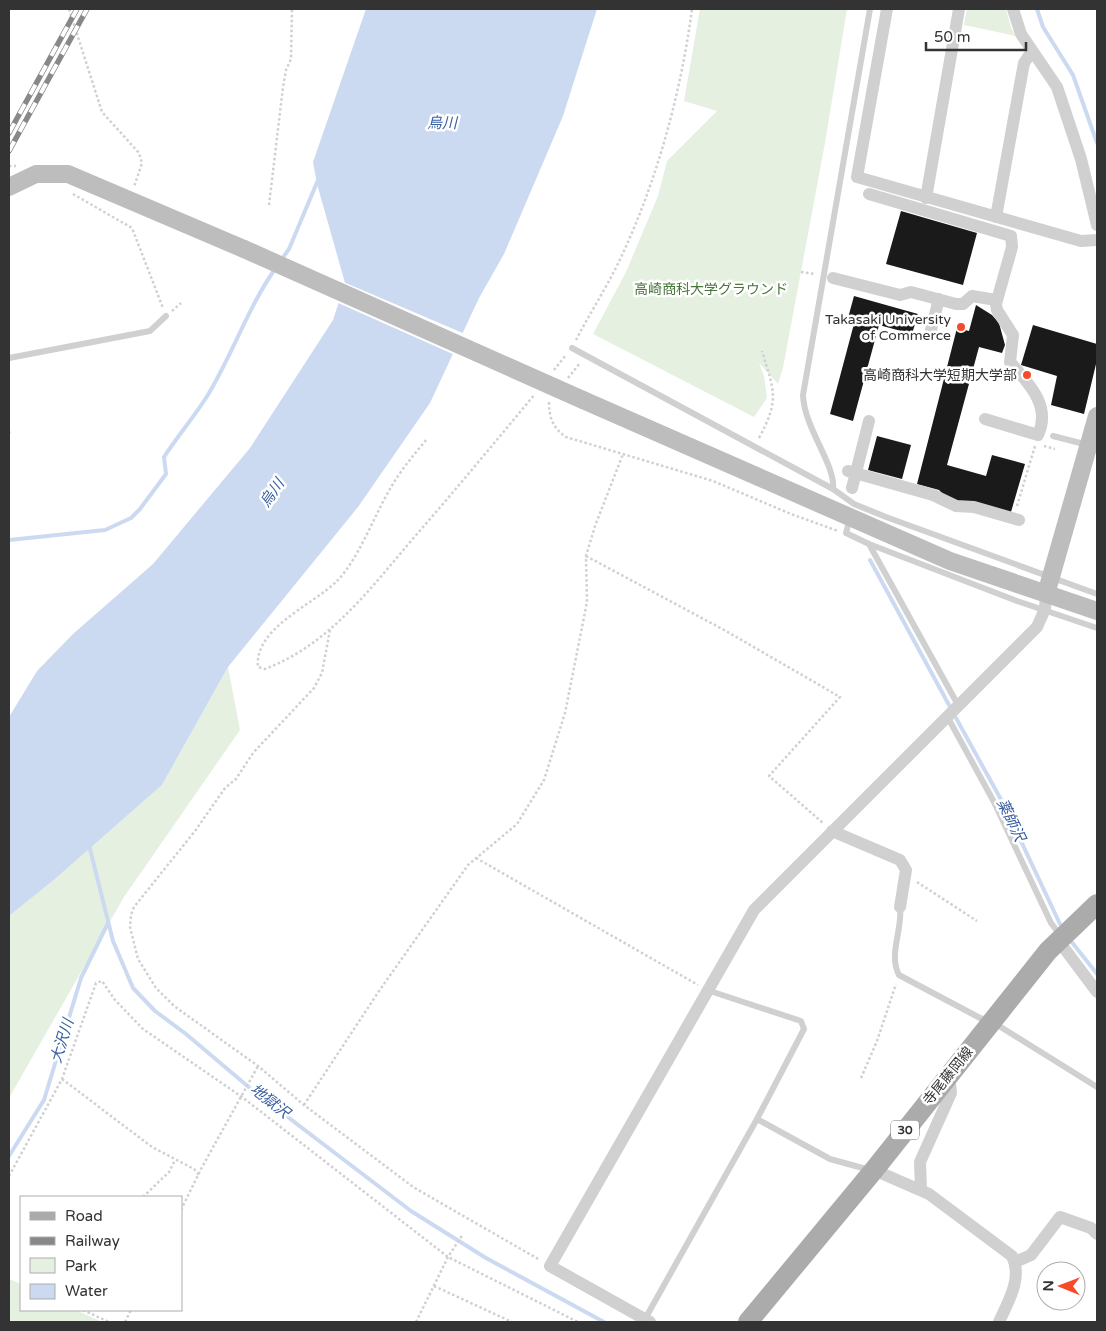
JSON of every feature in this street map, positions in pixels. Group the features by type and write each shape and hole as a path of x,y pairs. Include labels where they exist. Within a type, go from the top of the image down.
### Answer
{"main road":[{"name":"寺尾藤岡線","path":"748,1322 874,1170 949,1074 1060,938 1095,911"}],"street":[{"path":"887,9 857,177 1081,241 1097,240"},
{"path":"926,198 959,9"},
{"path":"1013,9 1021,34 1056,88 1081,159 1097,226"},
{"path":"996,217 1024,63 1032,51"},
{"path":"9,187 30,175 44,172 68,174 77,183 128,200 244,249 950,561 1097,611"},
{"path":"869,194 1011,236 1012,247 996,300 997,310 1011,328 1013,335 1010,362 1028,381 1037,397 1041,420 1038,435 985,419"},
{"path":"828,277 900,295 911,292 956,304 963,304 972,296 996,300"},
{"path":"931,330 939,299"},
{"path":"852,488 851,473 869,420"},
{"path":"647,1321 550,1266 754,910 1037,627 1096,422"},
{"path":"851,473 933,495 956,506 974,507 1016,519"},
{"path":"832,831 900,860 905,865 900,907"},
{"path":"1060,938 1097,992"},
{"path":"921,1189 920,1162 951,1093 949,1074"},
{"path":"874,1170 921,1189 1012,1256 1015,1262 1014,1286 999,1322"},
{"path":"1015,1262 1031,1255 1060,1217 1095,1227"}],"lane":[{"path":"870,9 828,277 805,383 803,404 805,414 834,483 834,489 850,518 869,544 958,705"},
{"path":"9,358 150,331 166,316"},
{"path":"572,348 754,448 834,489"},
{"path":"1053,436 1089,445"},
{"path":"850,518 852,488"},
{"path":"869,544 1047,594 1097,594"},
{"path":"1047,594 1097,628"},
{"path":"947,716 994,802 1060,938"},
{"path":"900,907 901,914 896,953 896,970 899,976 992,1021 1097,1087"},
{"path":"647,1321 804,1030 802,1021 707,990"},
{"path":"757,1119 830,1159 874,1170"}],"path":[{"path":"69,9 102,112 139,153 142,163 140,172 128,200"},
{"path":"269,205 283,87 286,70 291,59 292,9"},
{"path":"553,371 572,348 622,256 639,216 666,133 692,9"},
{"path":"77,183 73,194 132,228 166,316"},
{"path":"801,272 828,277"},
{"path":"754,448 771,416 774,391 762,351"},
{"path":"567,379 586,356"},
{"path":"426,440 390,488 352,561 339,580 320,598 272,632 262,644 257,656 258,667 265,669 279,663 308,646 330,629 370,589 535,394"},
{"path":"555,395 549,403 555,430 566,437 713,481 791,514 850,518"},
{"path":"9,431 10,436"},
{"path":"1016,519 1038,435"},
{"path":"304,1105 380,991 468,865 517,824 544,780 564,713 587,602 586,556 594,526 623,454"},
{"path":"586,556 726,631 840,697 769,776 832,831"},
{"path":"330,629 322,672 314,688 254,753 236,779 226,788 195,831 134,907 130,915 130,927 138,959 156,988 174,1006 258,1066 304,1105 414,1187 550,1266"},
{"path":"476,858 707,990"},
{"path":"905,874 977,921"},
{"path":"861,1078 899,976"},
{"path":"9,1176 62,1079 96,982 102,981 115,1000 143,1029 243,1095 448,1257 578,1322"},
{"path":"182,1208 258,1066"},
{"path":"62,1079 152,1146 194,1169 199,1174"},
{"path":"144,1196 169,1172 175,1160"},
{"path":"416,1322 448,1257 463,1234"},
{"path":"434,1286 512,1322"},
{"path":"85,1311 109,1322"}],"green space":[{"name":"高崎商科大学グラウンド","path":"700,9 847,9 825,143 783,368 778,384 759,363 764,376 767,398 754,417 593,334 626,272 658,196 667,161 717,111 684,101"},
{"path":"967,9 1006,9 1011,28 1016,36 964,25"},
{"path":"228,667 240,730 124,897 9,1098 9,916 55,879 162,785"},
{"path":"9,1279 20,1284 20,1311 78,1311 102,1322 9,1322"}],"water":[{"name":"烏川","path":"366,9 597,9 563,116 504,254 479,298 430,403 358,507 228,667 162,785 55,879 9,916 9,717 37,671 73,634 153,564 250,448 333,320 345,283 317,184 313,162"}],"pier":[{"path":"341,281 465,334 455,355 336,302"}],"building":[{"path":"901,211 977,233 963,285 886,264"},
{"path":"854,296 918,314 912,334 879,325 853,421 830,414 855,320 848,318"},
{"path":"976,305 992,315 999,323 1005,345 1002,353 979,347 947,465 986,476 992,455 1025,464 1011,512 950,501 939,490 917,484 957,328 969,331"},
{"path":"1033,325 1097,344 1097,360 1084,414 1051,405 1057,376 1021,365"},
{"path":"877,436 911,445 902,479 868,470"}],"waterway":[{"path":"1037,9 1043,27 1073,75 1097,143"},
{"path":"282,259 289,249 318,180"},
{"path":"9,540 105,530 131,518 140,509 166,474 164,457 206,398 256,300 275,269"},
{"name":"薬師沢","path":"870,560 949,705"},
{"name":"薬師沢","path":"956,718 1004,805 1060,924"},
{"name":"地獄沢","path":"89,845 113,941 133,988 155,1011 186,1034 251,1089 411,1211 486,1258 604,1322"},
{"name":"大沢川","path":"9,1156 44,1100 81,978 108,923"},
{"name":"薬師沢","path":"1071,941 1097,974"}],"railway":[{"path":"9,133 77,9"},
{"path":"9,151 87,9"}],"place":[{"name":"Takasaki University of Commerce","path":"961,327"},
{"name":"高崎商科大学短期大学部","path":"1027,375"}]}
